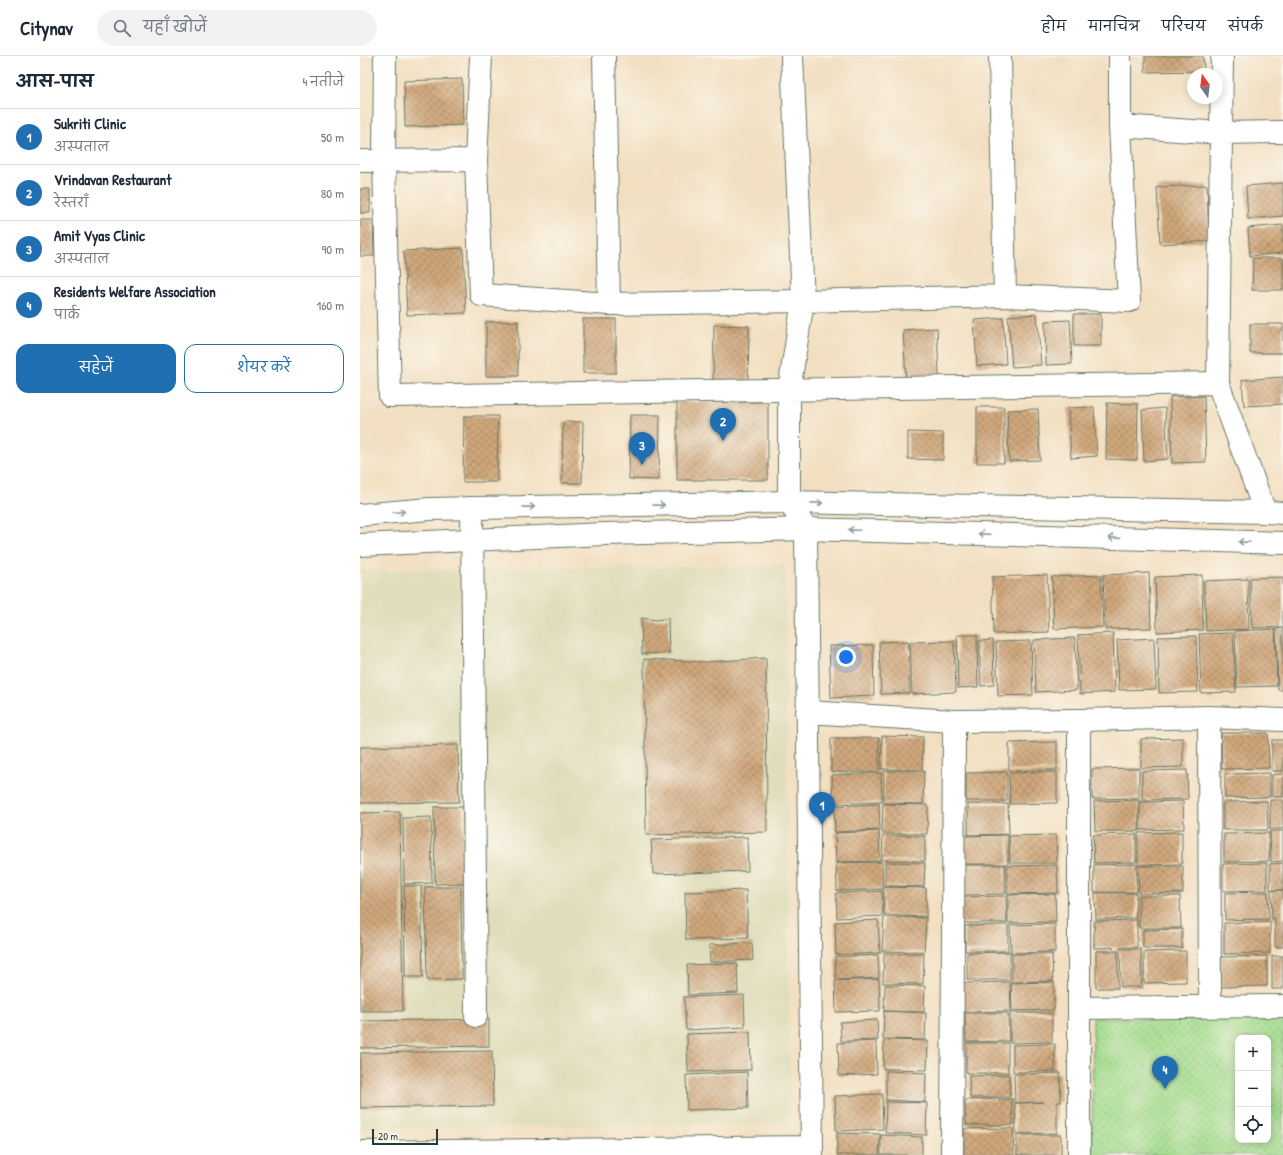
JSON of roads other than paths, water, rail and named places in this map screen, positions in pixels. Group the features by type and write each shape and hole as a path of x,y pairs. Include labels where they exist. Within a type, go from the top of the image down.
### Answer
{"street":[{"path":"386,56 384,161 390,396 1218,382"},
{"path":"481,56 476,160 481,296 609,304 1006,296 1128,301 1120,126 1120,56"},
{"path":"604,56 609,304"},
{"path":"360,1152 812,1151 806,529 789,502 789,390 803,301 792,56"},
{"path":"1000,56 1006,296"},
{"path":"360,515 429,509 789,502 1274,513 1218,382 1222,56"},
{"path":"1120,126 1221,133 1283,132"},
{"path":"360,160 476,160"},
{"path":"472,508 476,1016"},
{"path":"360,545 605,534 806,529 1283,543"},
{"path":"807,712 954,721 1209,717 1283,720"},
{"path":"1209,717 1210,1006"},
{"path":"1079,720 1079,1155"},
{"path":"952,1155 954,721"},
{"path":"1079,1008 1283,1006"}],"place":[{"name":"Vrindavan Restaurant","path":"723,441"},
{"name":"Amit Vyas Clinic","path":"642,465"},
{"name":"Sukriti Clinic","path":"822,825"},
{"name":"Residents Welfare Association","path":"1165,1089"}]}
